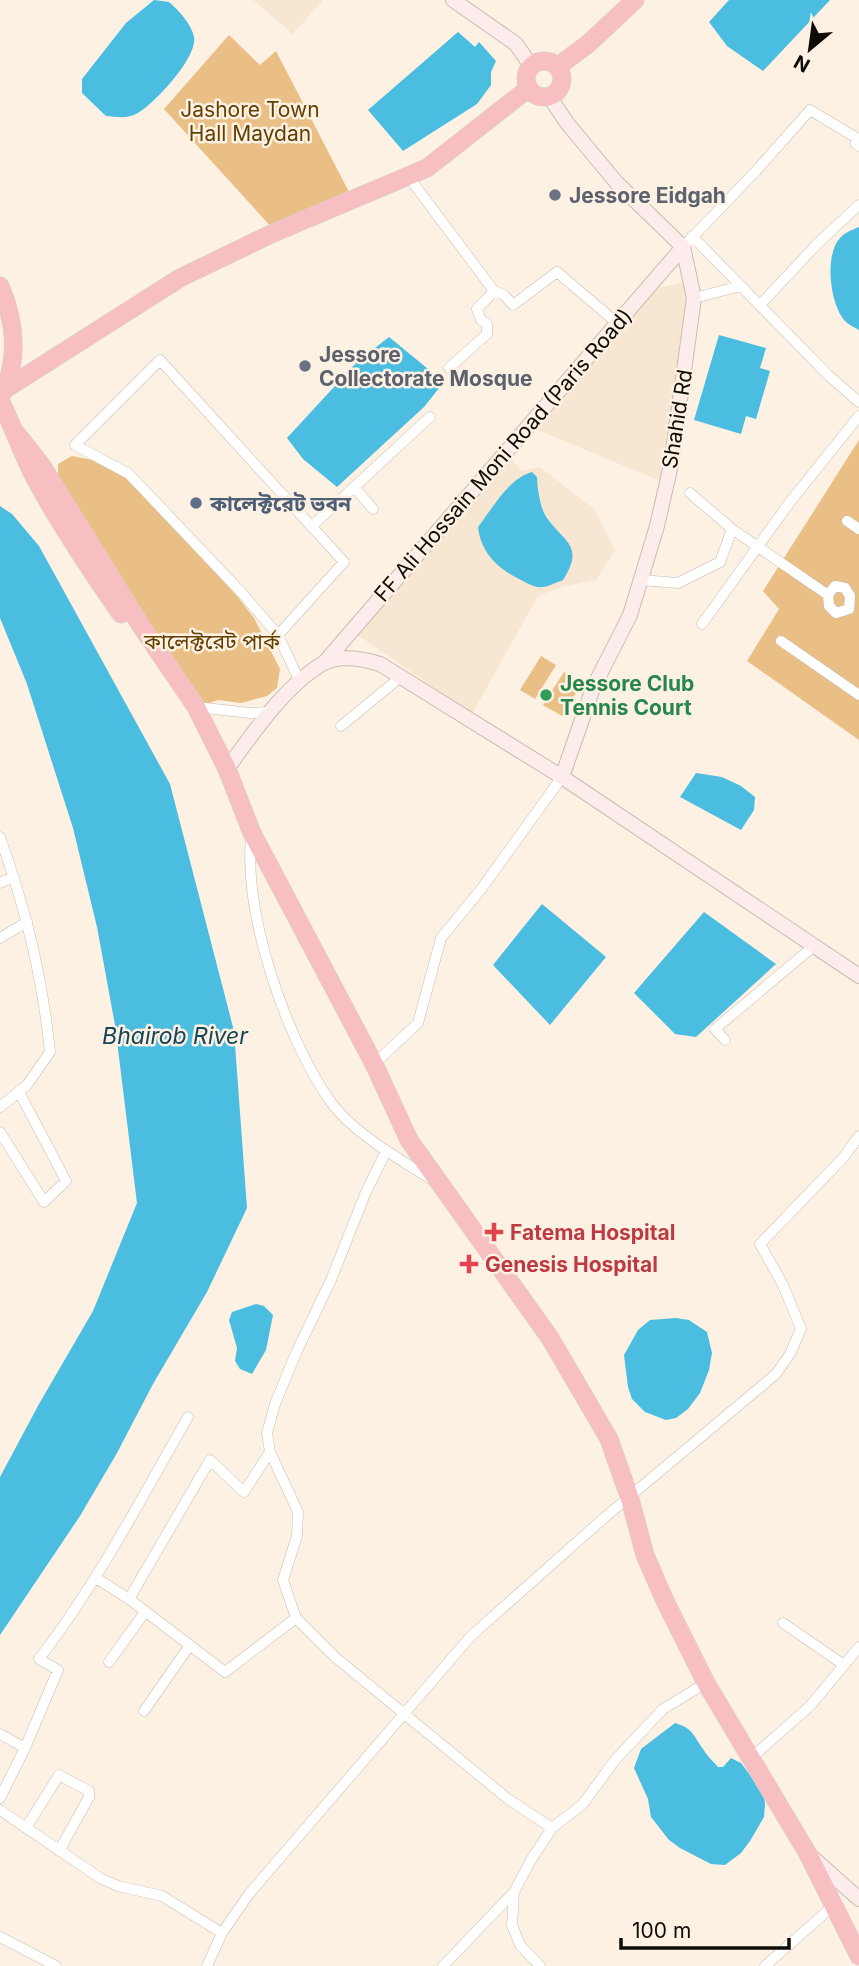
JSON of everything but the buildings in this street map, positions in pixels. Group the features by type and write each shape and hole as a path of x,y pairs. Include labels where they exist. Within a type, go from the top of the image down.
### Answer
{"highway":[{"path":"557,67 589,44 635,0"},
{"path":"542,61 553,63 562,78 559,89 549,96 537,95 529,88 526,76 531,66 542,61"},
{"path":"1,395 180,278 271,234 434,164 529,88"},
{"path":"0,286 7,303 14,354 1,395 34,477 158,671 216,748"},
{"path":"17,434 42,466 139,622 196,707 227,769 252,833 374,1064 409,1140 550,1338 609,1439 630,1499 645,1555 665,1601 706,1683 808,1853 859,1956"}],"street":[{"path":"453,0 516,44 531,66"},
{"path":"549,96 616,182 741,286 829,376 859,402"},
{"path":"688,242 810,110 855,137 859,146"},
{"path":"408,176 495,291 504,295 513,305 557,272 617,323"},
{"path":"760,305 817,244 859,205"},
{"name":"Shahid Rd","path":"562,776 593,688 630,615 657,526 671,465 694,298 688,242"},
{"name":"FF Ali Hossain Moni Road (Paris Road)","path":"227,769 270,712 324,663 688,242"},
{"path":"694,298 741,286"},
{"path":"449,368 486,334 487,324 481,320 477,309 495,291"},
{"path":"278,635 344,562 160,360 75,445 129,474 278,635 300,682"},
{"path":"702,624 790,502 859,416"},
{"path":"312,526 430,417"},
{"path":"354,487 373,509"},
{"path":"690,493 733,529 828,595"},
{"path":"847,521 859,529"},
{"path":"640,580 678,583 720,562 733,529"},
{"path":"835,586 845,588 850,596 849,609 836,613 829,606 828,595 835,586"},
{"path":"849,609 859,616"},
{"path":"781,641 859,695"},
{"path":"324,663 362,658 402,676 562,776 859,976"},
{"path":"341,726 402,676"},
{"path":"196,707 270,712"},
{"path":"374,1064 418,1023 441,938 489,878 562,776"},
{"path":"252,833 251,883 275,990 296,1038 331,1102 386,1151 441,1186"},
{"path":"0,837 37,958 50,1052 27,1085 0,1107"},
{"path":"0,883 14,877"},
{"path":"0,938 27,922"},
{"path":"725,1040 715,1028 814,946"},
{"path":"0,1132 44,1202 66,1181 19,1091"},
{"path":"207,1966 222,1934 249,1894 471,1636 604,1518 630,1499 776,1374 790,1354 801,1329 783,1285 760,1244 842,1158 859,1136"},
{"path":"386,1151 275,1404 267,1433 270,1452 298,1512 297,1536 283,1580 296,1618 335,1657 508,1799 552,1828"},
{"path":"0,1798 25,1748 58,1670 39,1659 96,1578 188,1417"},
{"path":"129,1599 210,1460 244,1492 270,1452"},
{"path":"96,1578 129,1599 225,1672 296,1618"},
{"path":"109,1662 145,1612"},
{"path":"783,1623 844,1665"},
{"path":"144,1711 190,1646"},
{"path":"750,1759 810,1706 859,1647"},
{"path":"443,1966 514,1892 552,1828 583,1804 615,1760 663,1709 706,1683"},
{"path":"0,1734 25,1748"},
{"path":"26,1828 59,1774 89,1791 89,1797 59,1851"},
{"path":"0,1810 110,1883 170,1900 222,1934"},
{"path":"808,1853 859,1899"},
{"path":"514,1892 512,1925 520,1945 540,1966"},
{"path":"765,1966 834,1906"},
{"path":"0,1937 56,1966"}],"shaded area":[{"path":"253,0 323,0 293,34"},
{"path":"682,283 688,289 690,299 661,481 535,429 657,288"},
{"path":"507,455 522,471 540,467 594,509 615,550 596,580 561,587 538,596 472,714 355,633"}],"green space":[{"name":"Jashore Town Hall Maydan","path":"229,35 260,65 276,51 349,192 273,229 164,109"},
{"path":"859,440 859,740 747,661 779,609 763,591"},
{"name":"কালেক্টরেট পার্ক","path":"72,456 92,460 125,476 237,596 254,618 280,669 277,688 267,696 241,703 218,700 196,704 58,481 58,464"},
{"path":"541,656 556,665 535,699 520,690"},
{"path":"564,672 582,683 562,716 543,705"}],"water":[{"path":"154,0 169,2 187,22 194,37 189,56 174,79 145,108 130,116 106,116 82,93 82,79 126,23"},
{"path":"729,0 830,0 763,71 727,46 709,22"},
{"path":"458,32 475,47 479,42 496,61 491,72 491,85 477,104 403,151 368,110"},
{"path":"859,227 859,330 840,314 833,292 831,268 835,246 840,238"},
{"path":"719,335 766,348 760,368 770,371 756,419 746,416 741,434 694,420"},
{"path":"389,337 444,382 424,407 337,487 303,459 287,438 357,362"},
{"path":"532,472 537,477 545,515 572,551 570,568 563,580 544,587 528,584 498,565 483,545 478,527 508,487"},
{"name":"Bhairob River","path":"0,506 12,514 39,546 170,784 234,1031 247,1208 207,1292 153,1384 117,1453 80,1516 0,1635 0,1477 93,1311 137,1203 115,1025 97,927 73,828 27,684 0,618"},
{"path":"696,773 722,777 741,786 755,797 754,810 741,830 680,797"},
{"path":"542,904 606,957 550,1025 493,965"},
{"path":"704,912 776,964 696,1037 675,1034 634,993"},
{"path":"256,1304 264,1306 273,1315 266,1350 252,1374 240,1369 235,1361 237,1348 229,1320 232,1312"},
{"path":"650,1320 689,1320 707,1332 712,1353 700,1393 688,1409 676,1418 666,1420 645,1412 632,1399 624,1355 638,1330"},
{"path":"675,1723 686,1727 692,1733 718,1767 723,1767 731,1758 741,1763 764,1794 764,1817 741,1853 725,1865 711,1864 680,1848 669,1840 651,1817 648,1799 634,1768 641,1749"}],"place":[{"name":"Jessore Eidgah","path":"555,195"},
{"name":"Jessore Collectorate Mosque","path":"305,366"},
{"name":"কালেক্টরেট ভবন","path":"196,503"},
{"name":"Jessore Club Tennis Court","path":"546,695"},
{"name":"Fatema Hospital","path":"494,1232"},
{"name":"Genesis Hospital","path":"469,1264"}]}
